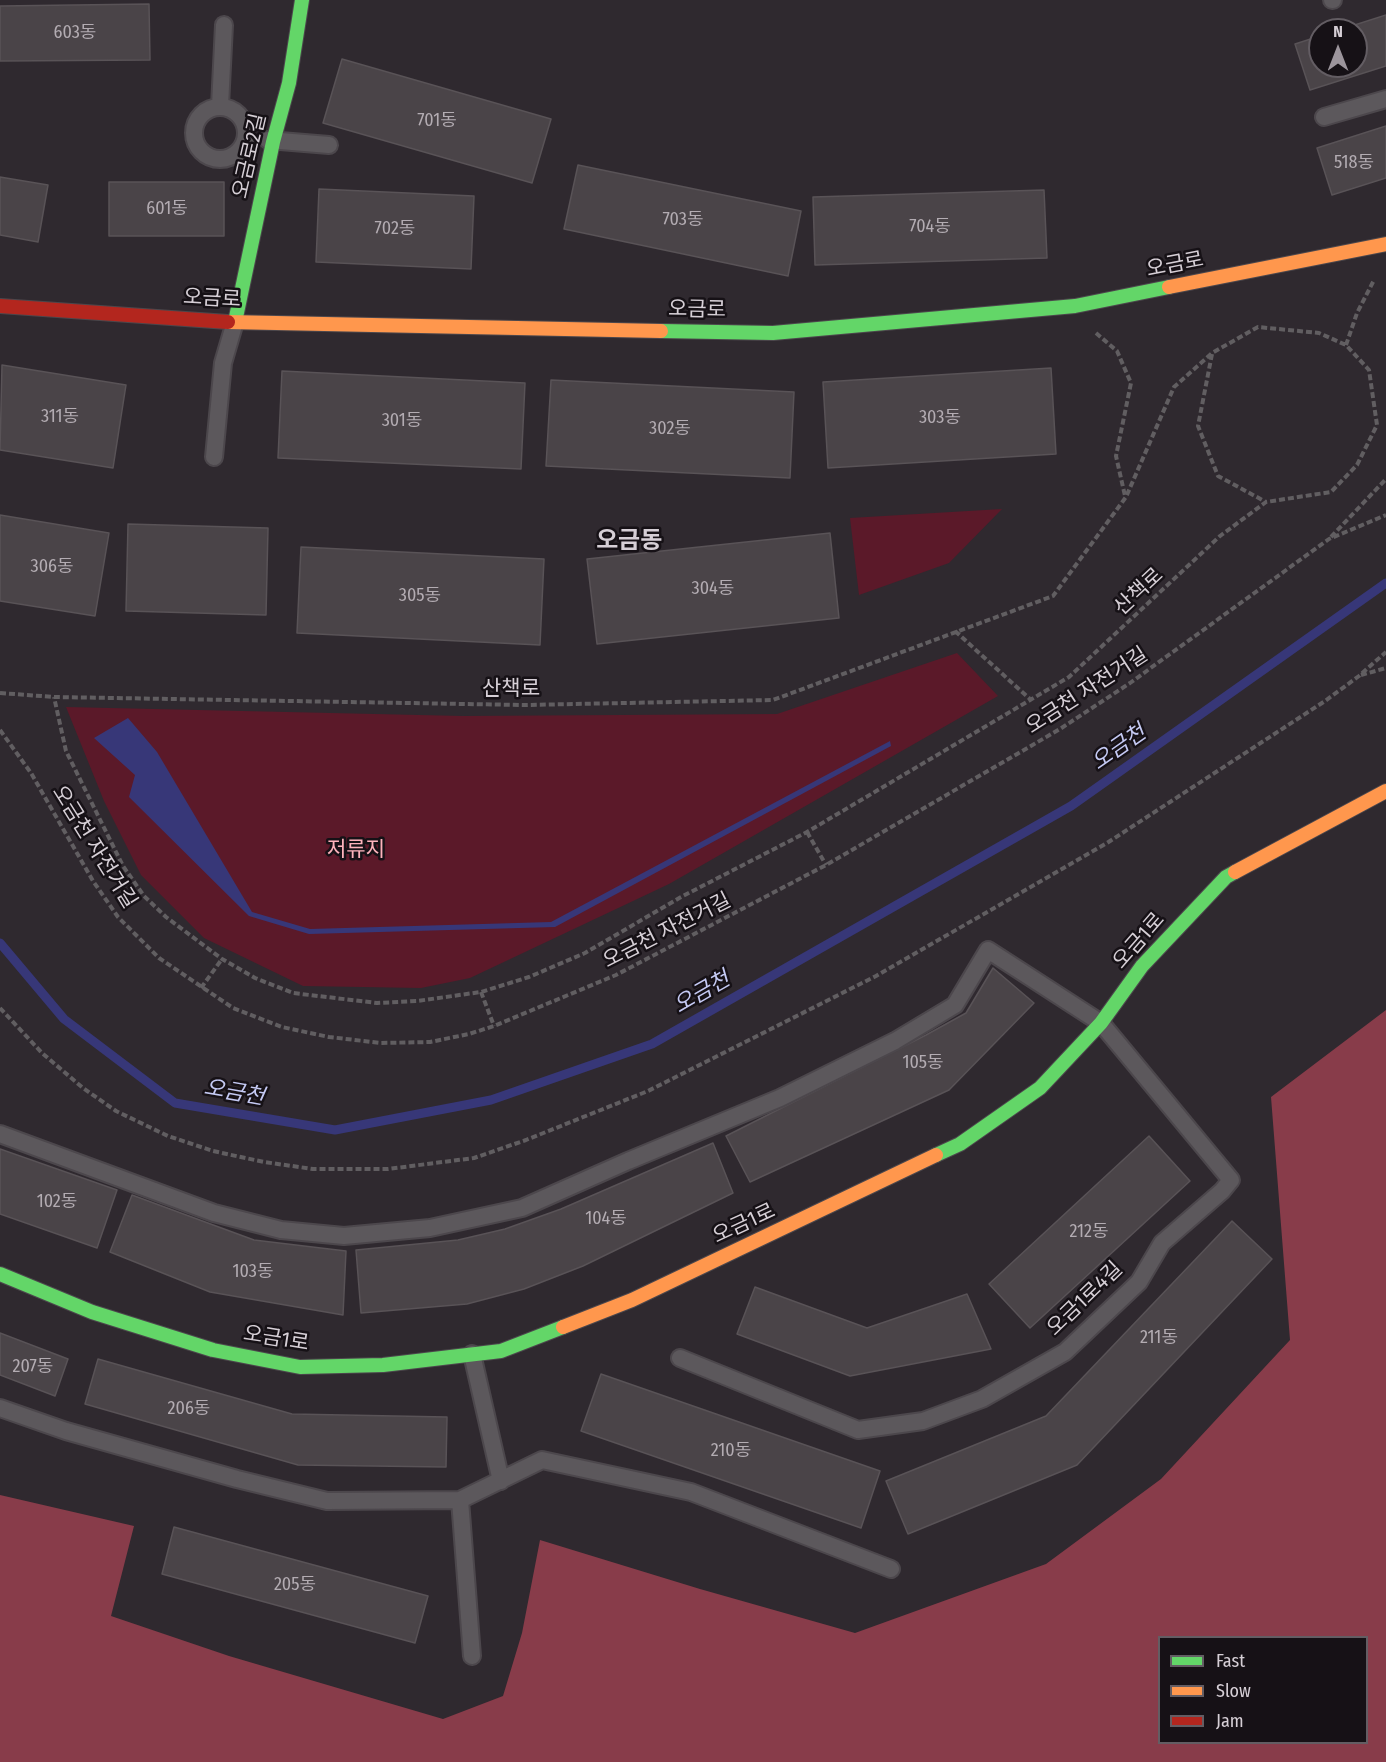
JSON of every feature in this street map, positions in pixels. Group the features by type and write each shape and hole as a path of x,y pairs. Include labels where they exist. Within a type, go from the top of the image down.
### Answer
{"street":[{"name":"오금로2길","path":"235,322 273,142 290,83 302,0"},
{"name":"오금로","path":"0,306 235,322 774,333 1075,306 1386,244"},
{"name":"오금1로","path":"0,1274 92,1312 213,1350 300,1367 383,1365 501,1351 632,1300 960,1144 1040,1088 1101,1023 1142,966 1226,877 1386,791"}],"lane":[{"path":"220,106 224,26"},
{"path":"1324,117 1386,99"},
{"path":"220,106 228,108 242,118 246,135 244,144 232,156 215,159 200,151 193,135 197,118 211,108 220,106"},
{"path":"246,135 273,142 329,145"},
{"path":"214,457 223,363 235,322"},
{"path":"0,1134 214,1213 281,1230 344,1236 430,1228 522,1208 780,1098 853,1062 895,1041 955,1005 988,950 1101,1023"},
{"name":"오금1로4길","path":"680,1358 858,1430 923,1421 982,1399 1065,1352 1139,1282 1162,1243 1222,1191 1231,1180 1101,1023"},
{"path":"472,1354 501,1481"},
{"path":"0,1408 66,1431 214,1473 327,1501 460,1500 542,1460 691,1492 891,1569"},
{"path":"460,1500 472,1656"}],"path":[{"path":"1346,345 1357,313 1377,273"},
{"name":"산책로","path":"0,693 54,697 525,705 773,700 1053,596 1125,497 1174,387 1212,353 1258,327 1319,333 1346,345 1369,370 1377,425 1357,465 1331,492 1266,502 1220,536 1069,678 807,832 681,897 585,953 529,977 481,992 417,1001 377,1003 315,996 293,993 255,978 222,959 165,917 144,896 123,866 66,751 54,697"},
{"path":"1091,329 1117,351 1131,384 1116,456 1125,497"},
{"path":"1212,353 1198,426 1218,476 1266,502"},
{"path":"1329,539 1386,478"},
{"name":"오금천 자전거길","path":"0,730 31,773 93,881 118,917 159,958 233,1008 282,1027 381,1043 430,1042 494,1026 616,975 826,865 1060,729 1130,683 1329,539 1386,515"},
{"path":"955,631 1031,700"},
{"path":"0,1008 42,1053 83,1088 116,1111 168,1136 213,1151 264,1162 313,1168 388,1169 474,1158 526,1140 648,1091 876,976 1107,843 1324,701 1359,676 1386,652"},
{"path":"1359,676 1386,668"},
{"path":"807,832 826,865"},
{"path":"201,988 222,959"},
{"path":"481,992 494,1026"}],"green space":[{"path":"1002,509 949,563 859,595 850,518"},
{"name":"저류지","path":"957,653 998,696 669,884 470,978 421,988 303,986 204,938 141,875 104,801 66,707 463,716 777,714"}],"shaded area":[{"path":"128,718 157,752 252,912 310,929 551,922 890,741 891,746 555,927 309,934 249,916 129,797 135,775 94,738"},
{"path":"1386,1010 1386,1762 0,1762 0,1495 134,1526 111,1616 229,1656 443,1719 503,1696 522,1633 540,1540 855,1633 1046,1564 1161,1479 1290,1340 1271,1097"}],"building":[{"path":"149,4 150,60 0,61 0,6"},
{"path":"1386,15 1386,66 1368,72 1368,21"},
{"path":"1308,40 1308,78 1348,78 1310,90 1295,44"},
{"path":"342,59 551,119 532,183 323,123"},
{"path":"1386,126 1386,178 1332,195 1317,148"},
{"path":"578,165 801,211 788,276 564,229"},
{"path":"0,177 48,185 38,242 0,235"},
{"path":"109,182 224,182 224,236 109,236"},
{"path":"319,189 474,196 471,269 316,262"},
{"path":"1044,190 1047,258 815,265 813,197"},
{"path":"2,365 126,385 113,468 0,450"},
{"path":"1051,368 1056,454 828,468 823,382"},
{"path":"282,371 525,383 521,469 278,458"},
{"path":"551,380 794,392 790,478 546,466"},
{"path":"0,515 109,533 95,616 0,601"},
{"path":"128,524 268,528 266,615 126,611"},
{"path":"830,533 839,618 597,644 587,559"},
{"path":"301,547 544,559 540,645 297,633"},
{"path":"993,968 1034,1003 949,1090 750,1182 726,1136 966,1013"},
{"path":"1149,1136 1190,1181 1030,1328 989,1284"},
{"path":"713,1143 733,1193 583,1266 524,1289 467,1304 361,1313 356,1250 458,1240 505,1229 561,1209"},
{"path":"0,1149 117,1190 97,1248 0,1214"},
{"path":"132,1195 254,1240 346,1251 343,1315 210,1292 110,1252"},
{"path":"1232,1221 1272,1259 1077,1465 908,1534 886,1481 1046,1416"},
{"path":"755,1287 867,1328 967,1294 991,1349 850,1376 737,1334"},
{"path":"0,1333 68,1359 55,1396 0,1375"},
{"path":"98,1359 292,1414 447,1417 446,1467 298,1465 85,1404"},
{"path":"601,1374 880,1471 861,1528 581,1431"},
{"path":"174,1527 428,1596 415,1643 162,1574"}],"waterway":[{"name":"오금천","path":"0,943 64,1019 175,1103 335,1130 491,1100 652,1044 1071,806 1386,583"}],"traffic: fast":[{"path":"235,322 273,142 289,83 302,0"},
{"path":"661,331 773,333 1075,306 1169,287"},
{"path":"936,1155 960,1144 1040,1088 1101,1023 1142,966 1226,877 1235,872"},
{"path":"0,1274 92,1312 213,1350 300,1367 383,1365 501,1351 563,1327"}],"traffic: slow":[{"path":"1169,287 1386,244"},
{"path":"228,322 661,331"},
{"path":"1235,872 1386,791"},
{"path":"563,1327 632,1300 936,1155"}],"traffic: jam":[{"path":"0,306 228,322"}],"district":[{"name":"오금동","path":"629,541"}]}
